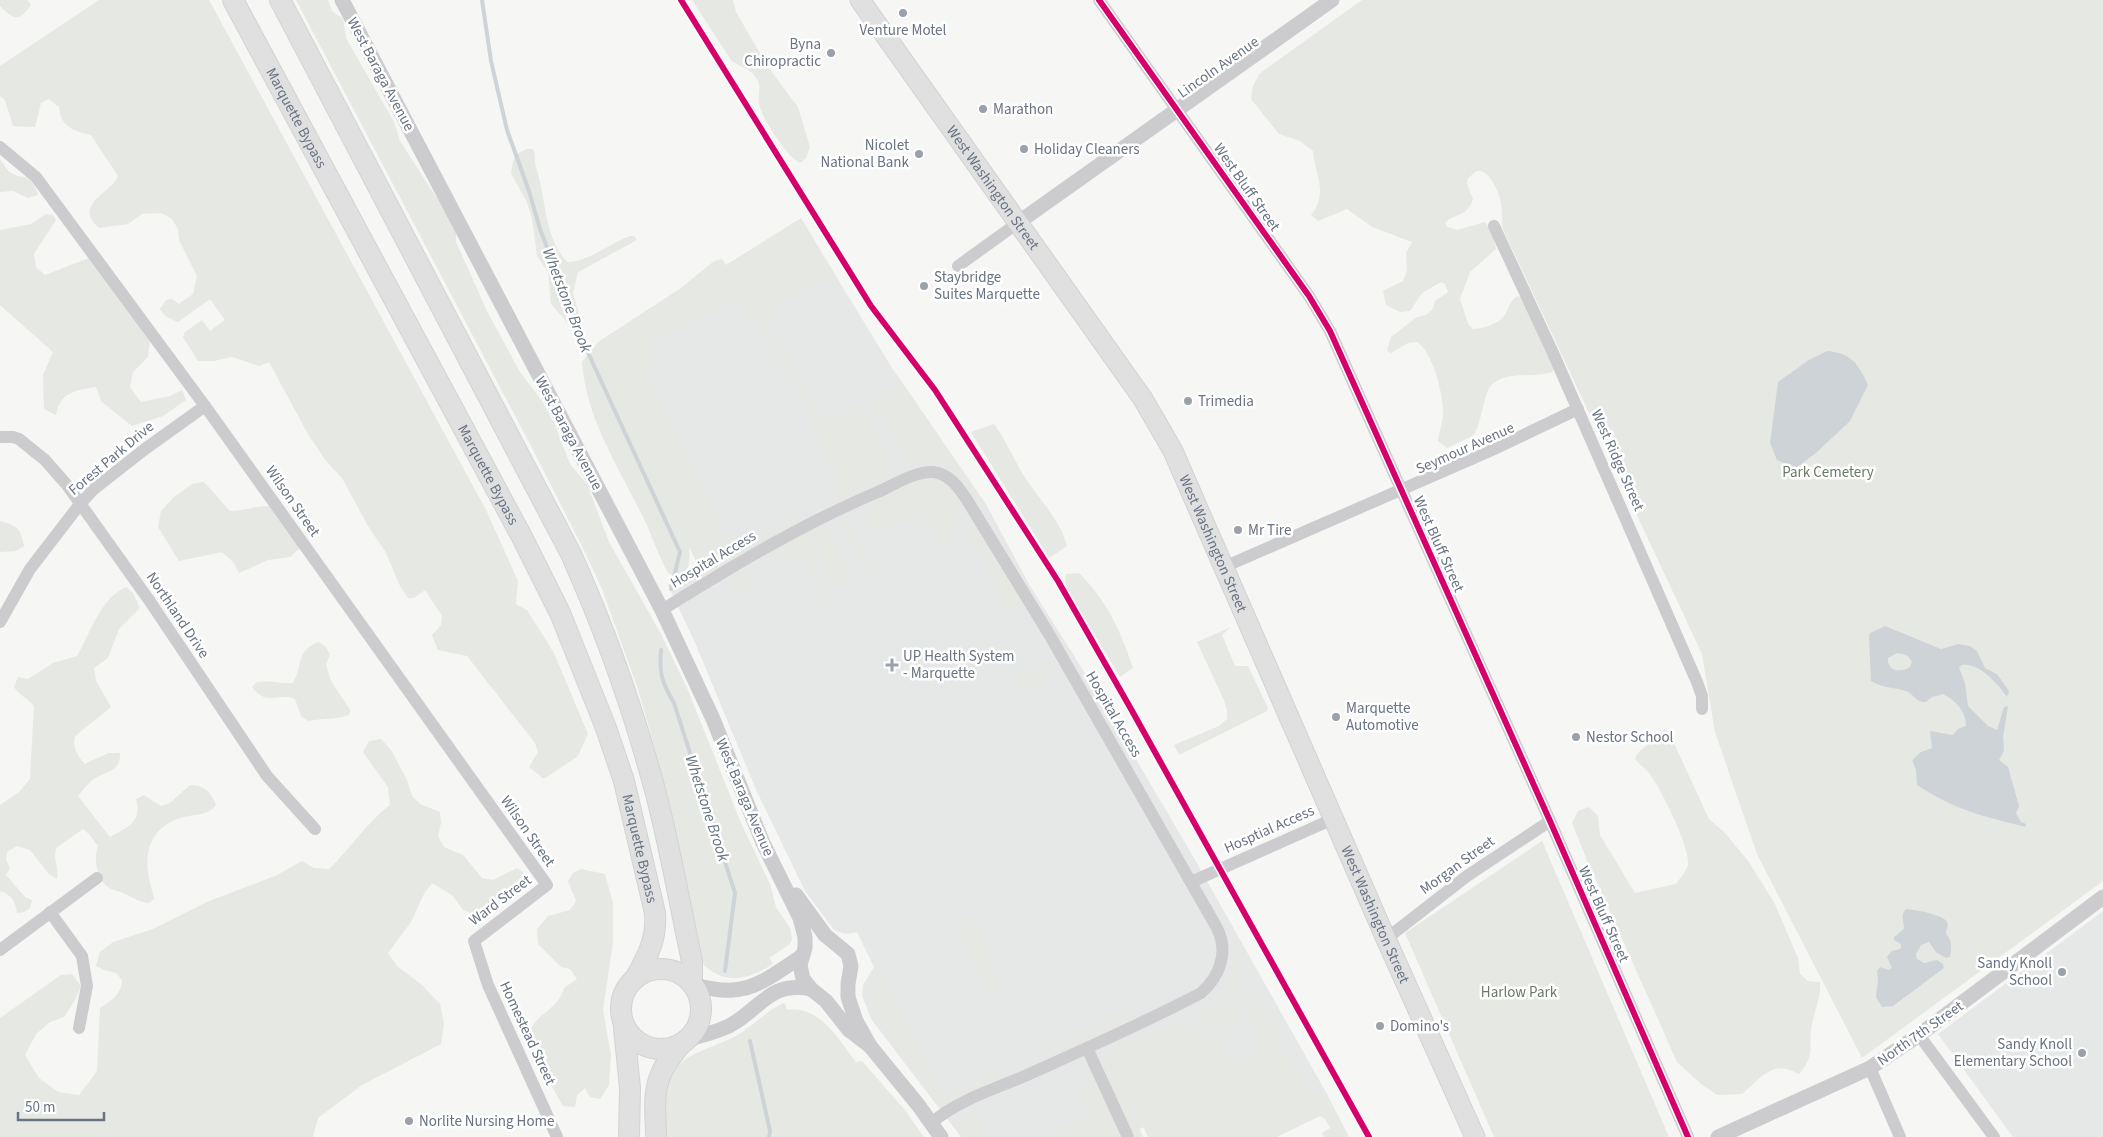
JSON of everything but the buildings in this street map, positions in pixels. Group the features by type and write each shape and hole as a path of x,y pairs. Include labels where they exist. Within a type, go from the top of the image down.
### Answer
{"highway":[{"name":"Marquette Bypass","path":"232,0 523,539 575,648 624,781 655,913 656,927 654,939 650,951 636,977"},
{"name":"Marquette Bypass","path":"280,0 571,554 601,623 630,702 657,796 692,961 693,984"},
{"path":"628,1137 630,1088 624,1028 620,1015 620,1001 628,983 636,977 647,972 664,970 682,975 693,984 700,1002 701,1018 694,1033 665,1065 658,1084 655,1105 656,1137"},
{"path":"624,1028 631,1038 646,1047 661,1049 684,1042"}],"main road":[{"name":"West Washington Street","path":"860,0 1020,222 1143,399 1173,451 1333,819 1475,1137"}],"street":[{"name":"West Baraga Avenue","path":"342,0 662,610 713,719 754,822 802,925 805,937 803,954"},
{"name":"West Bluff Street","path":"1099,0 1309,296 1330,331 1550,821 1688,1137"},
{"name":"Lincoln Avenue","path":"958,266 1332,0"},
{"name":"Wilson Street","path":"0,147 36,177 205,406 547,885"},
{"name":"West Ridge Street","path":"1494,226 1578,409 1697,682 1702,696 1702,709"},
{"name":"Forest Park Drive","path":"0,622 30,569 80,504 94,490 145,449 205,406"},
{"name":"Seymour Avenue","path":"1224,567 1401,490 1578,409"},
{"name":"Northland Drive","path":"0,436 13,437 19,440 45,460 67,485 149,600 267,776 316,830"},
{"name":"Hospital Access","path":"662,610 740,561 821,516 914,476 931,472 945,476 960,489 1049,634 1221,937 1223,956 1213,981 1201,993 1087,1048 1014,1081 971,1097 950,1108 932,1123"},
{"name":"Hosptial Access","path":"1191,882 1333,819"},
{"name":"Morgan Street","path":"1386,939 1467,876 1550,821"},
{"name":"West Baraga Avenue","path":"779,874 825,935 833,942"},
{"path":"0,950 97,878"},
{"name":"Ward Street","path":"474,941 547,885"},
{"name":"North 7th Street","path":"1718,1137 1870,1068 1919,1036 2103,897"},
{"path":"50,912 82,956 87,986 79,1028"},
{"name":"Homestead Street","path":"474,941 488,985 558,1137"},
{"path":"693,984 714,989 735,990 763,980 803,954 816,943 833,942 843,948 850,958 848,997 856,1021 870,1046 932,1123 941,1137"},
{"path":"803,954 800,962 802,979 849,1030 870,1046"},
{"path":"684,1042 728,1026 756,1008 778,989 796,987 827,993 836,991 850,977"},
{"path":"1919,1036 1994,1137"},
{"path":"1087,1048 1128,1137"},
{"path":"1870,1068 1900,1137"}],"shaded area":[{"name":"UP Health System - Marquette","path":"803,222 892,368 987,506 1030,586 1093,686 1194,858 1327,1094 1233,1137 1149,1137 1144,1127 1123,1137 961,1137 871,1019 862,995 863,985 874,967 857,932 845,934 834,930 805,891 757,792 696,645 668,585 699,568 613,379 647,330"},
{"path":"1827,351 1843,354 1853,361 1868,385 1850,421 1817,452 1796,468 1777,460 1770,443 1778,382 1809,360"},
{"path":"1885,626 1941,649 1958,644 1970,646 1977,651 1985,668 1997,674 2009,691 2007,697 1999,686 1981,670 1968,665 1962,665 1959,668 1965,683 1968,706 1988,726 1997,730 2004,707 2008,706 2003,737 2004,751 1999,760 2008,767 2019,806 2016,813 2021,822 2026,824 2026,827 1982,815 1944,801 1917,785 1916,770 1912,760 1921,752 1932,748 1930,731 1953,735 1958,729 1966,726 1966,721 1956,703 1943,694 1923,702 1917,700 1906,691 1879,685 1871,681 1870,633","holes":["1897,653 1906,655 1911,660 1910,667 1895,670 1890,666 1888,658"]},
{"path":"1906,909 1928,913 1940,917 1947,922 1946,934 1951,945 1950,957 1946,958 1936,952 1929,942 1921,945 1916,954 1917,959 1924,963 1937,960 1943,964 1944,968 1893,1006 1882,1007 1876,997 1877,971 1880,967 1889,970 1892,968 1887,957 1892,951 1901,947 1901,944 1894,940 1894,937 1904,929 1903,916"},
{"name":"Sandy Knoll School","path":"2103,911 2103,1137 2013,1137 1938,1034"}],"green space":[{"path":"0,0 28,0 31,5 23,14 16,17 0,6"},
{"path":"99,0 209,0 486,510 518,581 516,604 527,610 554,653 588,734 578,756 544,779 529,767 538,752 535,743 467,656 438,650 432,635 441,625 442,616 425,590 414,598 408,598 400,586 385,551 368,526 342,478 326,461 308,434 269,362 259,366 232,357 214,361 198,361 183,337 185,332 202,320 210,331 225,320 210,299 178,322 165,316 160,309 166,300 172,299 179,304 193,294 197,276 179,240 178,229 172,219 161,213 142,214 128,224 99,228 92,220 91,206 118,176 91,135 73,130 65,124 59,107 49,99 41,103 35,127 13,126 5,100 0,96 0,66"},
{"path":"296,0 328,0 332,11 343,19 346,38 394,122 400,141 456,228 456,242 488,313 520,372 542,401 555,425 570,464 587,484 609,542 661,634 687,688 741,823 770,884 776,907 790,928 792,939 790,944 769,958 773,964 754,974 745,977 728,978 710,970 702,963 655,749 638,689 602,589 531,446"},
{"path":"692,0 733,0 736,12 768,67 798,107 810,147 806,158 800,163 782,145 765,119 759,104 758,81 753,73 731,60"},
{"name":"Park Cemetery","path":"1362,0 2103,0 2103,881 1862,1058 1757,854 1715,732 1702,654 1502,227 1499,194 1490,177 1486,173 1477,171 1468,178 1467,184 1473,199 1471,205 1464,212 1445,223 1448,227 1457,230 1485,222 1492,232 1496,249 1470,272 1460,299 1468,324 1473,329 1496,323 1503,317 1512,301 1518,296 1522,298 1555,367 1552,372 1544,374 1507,377 1498,380 1487,393 1474,435 1447,448 1438,441 1443,418 1442,403 1436,373 1427,354 1417,342 1408,343 1391,353 1387,351 1391,337 1417,317 1426,315 1433,309 1435,301 1448,292 1445,284 1441,282 1422,293 1410,311 1400,312 1386,305 1383,291 1403,281 1407,271 1406,253 1412,242 1372,227 1347,209 1318,221 1311,215 1319,199 1320,191 1313,151 1300,141 1279,134 1251,99 1253,86 1259,74"},
{"path":"533,149 534,151 535,165 550,229 559,252 567,262 584,259 630,236 634,236 637,240 578,272 573,293 585,335 586,341 583,346 579,344 573,329 551,304 548,272 537,256 532,218 526,200 511,174 513,161 520,152"},
{"path":"0,159 10,172 29,179 38,195 28,198 13,191 0,192"},
{"path":"46,214 53,215 56,220 34,254 36,267 45,275 94,256 150,340 148,357 133,372 130,387 141,402 170,396 182,390 186,400 163,416 132,426 101,401 96,387 82,389 65,397 58,407 56,415 44,409 43,375 53,352 0,305 0,230 31,224"},
{"path":"801,218 834,273 770,310 770,330 828,426 858,407 886,455 890,467 884,479 842,499 836,496 831,490 842,484 779,356 775,357 755,316 749,315 741,303 733,301 653,339 650,351 653,363 643,368 723,533 730,530 738,547 737,555 704,575 689,547 689,564 686,572 680,579 668,573 643,517 605,442 590,403 582,362 598,342 681,288 714,261 722,259 726,265"},
{"path":"901,381 987,506 976,498 956,474 949,469 940,465 910,466 906,464 894,438 871,399"},
{"path":"994,424 1021,471 1054,517 1064,536 1067,546 1049,558 971,432"},
{"path":"925,478 943,484 963,507 951,523 951,536 936,543 920,511 880,529 871,528 865,520 865,504 908,483"},
{"path":"204,482 230,511 269,506 300,548 290,557 268,560 239,573 234,563 222,552 179,561 158,527 161,511 174,497 192,484"},
{"path":"799,516 799,520 761,543 753,542 748,536 754,532 757,537"},
{"path":"843,516 847,516 850,520 871,566 862,571 840,522"},
{"path":"0,521 11,524 19,531 24,546 16,551 0,552"},
{"path":"972,523 1026,607 1010,613 977,544 970,547 964,534 968,524"},
{"path":"819,525 825,526 829,530 850,576 828,586 824,565 811,529"},
{"path":"804,533 807,535 823,588 835,618 832,619 802,558 793,562 788,553 768,562 772,571 768,573 763,565 765,557"},
{"path":"743,571 749,574 754,582 741,588 743,597 737,600 731,583 734,576"},
{"path":"1079,573 1106,606 1123,641 1133,668 1120,677 1065,586 1066,574"},
{"path":"126,587 133,593 140,608 119,629 108,658 94,668 96,681 111,707 75,736 74,740 76,751 85,764 108,753 120,753 120,760 111,771 91,781 78,796 110,837 132,823 138,807 136,799 144,795 161,806 170,803 190,785 195,785 206,790 212,796 216,805 207,812 169,823 162,828 151,842 147,861 148,875 154,899 149,903 111,889 104,883 96,863 98,846 83,829 56,848 57,879 49,874 30,850 17,846 7,852 6,860 10,868 6,875 25,897 32,900 30,908 24,912 17,913 12,899 0,891 0,805 19,792 30,779 34,706 14,687 18,677 28,679 53,663 77,656 97,617 109,599"},
{"path":"1231,627 1222,635 1235,666 1248,666 1268,708 1267,711 1179,755 1174,745 1219,726 1227,719 1224,700 1197,642"},
{"path":"319,642 326,647 330,654 326,665 331,681 350,710 349,715 339,718 308,721 301,716 295,699 289,697 263,697 252,687 257,682 267,681 293,683 303,654 312,645"},
{"path":"1051,661 1055,667 1050,678 1042,685 1020,695 1012,678"},
{"path":"1665,729 1672,739 1709,819 1724,832 1749,862 1775,904 1798,958 1800,974 1808,981 1820,982 1819,998 1811,1032 1810,1055 1805,1067 1799,1074 1782,1068 1774,1069 1762,1076 1742,1094 1717,1095 1701,1084 1677,1062 1572,823 1578,811 1589,807 1598,816 1600,835 1635,893 1676,884 1685,872 1688,864 1685,845 1659,789 1648,772 1635,758 1638,753"},
{"path":"381,739 391,750 407,780 412,796 420,804 440,812 441,823 438,836 444,847 463,855 482,878 493,880 517,868 527,875 529,881 482,917 463,910 452,895 432,883 424,894 411,922 388,953 397,966 422,985 440,1004 444,1024 441,1044 362,1085 318,1118 313,1137 0,1137 0,1018 61,975 72,974 81,986 74,1002 64,1017 50,1022 36,1034 25,1055 39,1078 58,1092 79,1095 97,1071 100,1008 115,997 120,990 122,980 116,973 96,966 100,952 113,942 153,929 207,902 275,876 302,861 314,868 329,869 373,820 390,805 388,787 363,752 369,741"},
{"name":"Harlow Park","path":"1542,841 1669,1137 1494,1137 1405,933"},
{"path":"581,869 605,874 613,903 613,942 603,1010 611,1055 609,1085 600,1099 590,1097 585,1088 577,1095 575,1107 563,1106 542,1069 530,1031 533,1025 558,1001 564,988 577,979 570,969 561,967 538,944 537,929 548,916 570,910 576,901 568,881 573,873"},
{"path":"974,918 984,934 988,954 996,975 1003,985 1003,992 991,994 981,980 963,944 959,927"},
{"path":"1236,940 1242,951 1238,979 1242,991 1277,1026 1283,1054 1296,1070 1312,1101 1327,1094 1349,1137 1324,1137 1322,1133 1330,1128 1325,1119 1320,1116 1277,1137 1148,1137 1110,1052 1110,1047 1142,1031 1145,1038 1178,1022 1219,1037 1221,1051 1232,1060 1243,1060 1252,1055 1257,1047 1258,1039 1251,1023 1246,1003 1238,998 1229,996 1220,998 1233,971"},
{"path":"883,976 945,1096 985,1077 982,1070 988,1065 996,1065 1000,1076 998,1079 973,1089 951,1101 940,1104 897,1046 877,1014 870,985"},
{"path":"1231,1001 1241,1009 1243,1021 1230,1022 1221,1031 1189,1018 1224,1002"},
{"path":"785,1003 787,1010 799,1010 809,1013 819,1018 828,1026 856,1062 862,1061 904,1109 924,1137 665,1137 666,1093 673,1073 680,1064 695,1054 729,1040"},
{"path":"1132,1010 1131,1017 1052,1054 1045,1054 1040,1051 1041,1048 1051,1048"},
{"path":"1104,1050 1143,1137 1135,1137 1102,1063"},
{"path":"1091,1069 1121,1137 1048,1137 1081,1122 1087,1117 1088,1107 1079,1089 1087,1085 1082,1074"},
{"path":"977,1109 981,1117 976,1119 984,1137 961,1137 955,1127 961,1120"}],"waterway":[{"name":"Whetstone Brook","path":"482,0 491,61 507,130 529,191 540,229 584,344 680,552 671,589"},
{"name":"Whetstone Brook","path":"661,650 660,666 662,678 674,703 735,893 725,971"},
{"name":"Whetstone Brook","path":"750,1041 770,1131 769,1137"}],"cycle path":[{"path":"681,0 871,306 935,390 1058,581 1369,1137"},
{"path":"1099,0 1309,296 1330,331 1550,821 1688,1137"}],"place":[{"name":"Venture Motel","path":"903,13"},
{"name":"Byna Chiropractic","path":"831,53"},
{"name":"Marathon","path":"983,109"},
{"name":"Holiday Cleaners","path":"1024,149"},
{"name":"Nicolet National Bank","path":"919,154"},
{"name":"Staybridge Suites Marquette","path":"924,286"},
{"name":"Trimedia","path":"1188,401"},
{"name":"Mr Tire","path":"1238,530"},
{"name":"UP Health System - Marquette","path":"892,665"},
{"name":"Marquette Automotive","path":"1336,717"},
{"name":"Nestor School","path":"1576,737"},
{"name":"Sandy Knoll School","path":"2062,972"},
{"name":"Domino's","path":"1380,1026"},
{"name":"Sandy Knoll Elementary School","path":"2082,1053"},
{"name":"Norlite Nursing Home","path":"409,1121"}]}
